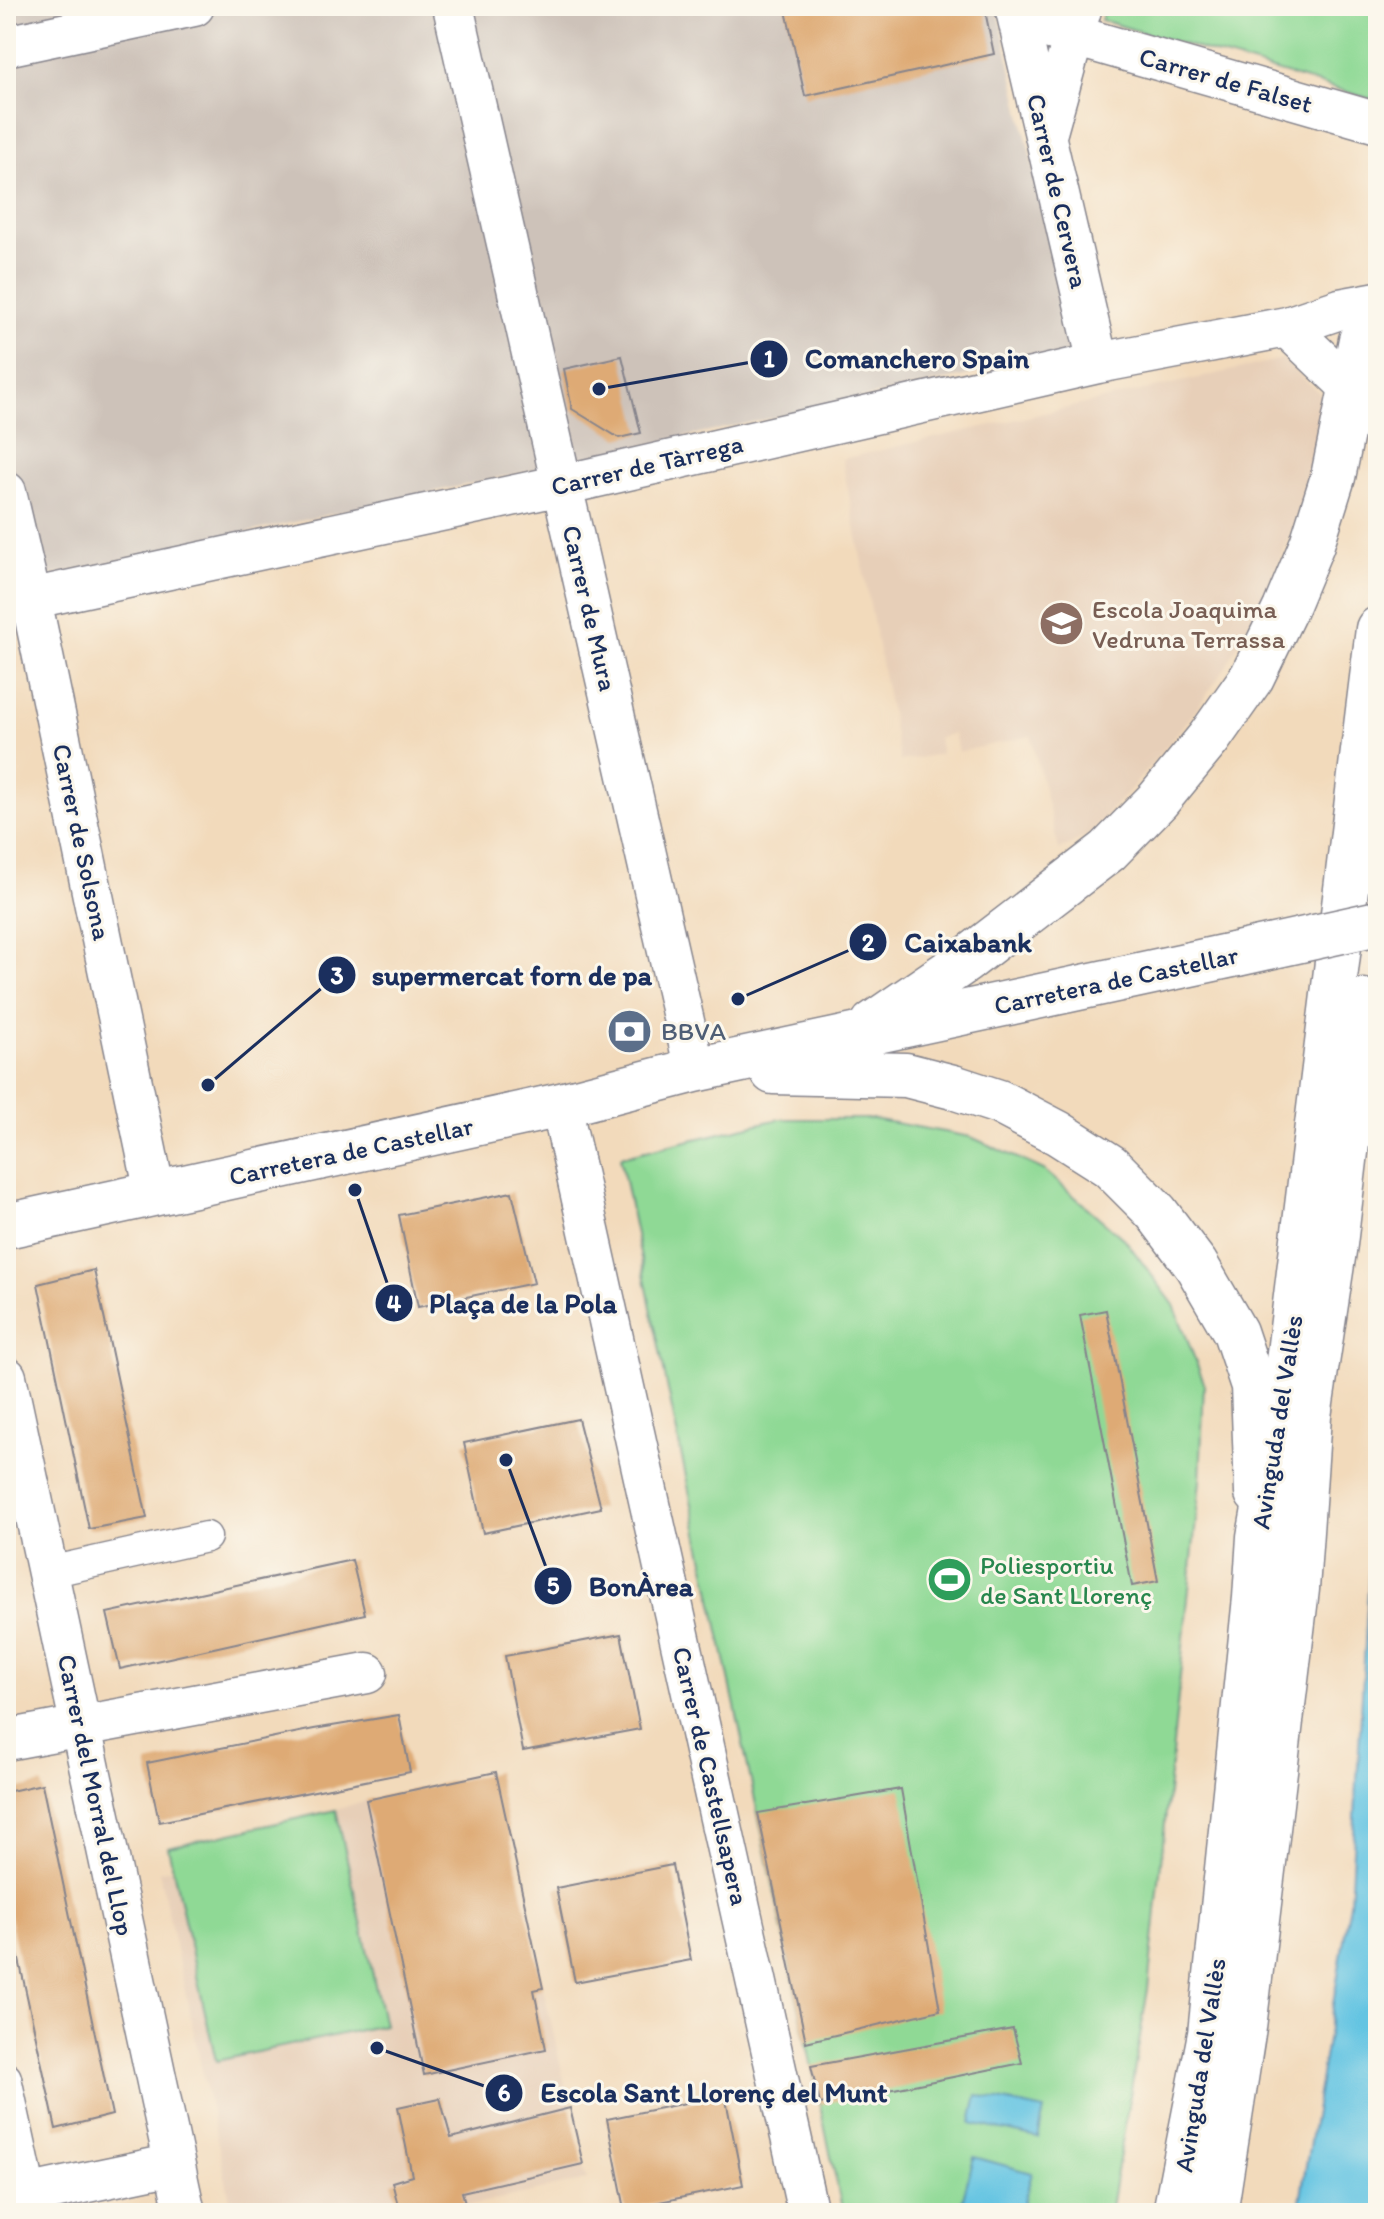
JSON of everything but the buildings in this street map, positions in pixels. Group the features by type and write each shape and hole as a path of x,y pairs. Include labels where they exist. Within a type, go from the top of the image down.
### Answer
{"street":[{"path":"6,46 194,6"},
{"name":"Carrer de Mura","path":"453,6 695,1070"},
{"name":"Carrer de Cervera","path":"1078,21 1017,13 1098,363"},
{"path":"1046,136 1078,21"},
{"name":"Carrer de Falset","path":"1078,21 1378,123"},
{"name":"Carrer de Tàrrega","path":"18,601 562,485 1098,363 1287,327 1340,309 1378,302"},
{"name":"Carretera de Castellar","path":"855,1037 965,961 1108,851 1158,800 1209,738 1252,677 1312,544 1333,477 1361,340 1378,318"},
{"path":"1287,327 1351,388"},
{"name":"Carrer de Solsona","path":"6,492 18,601 155,1193"},
{"name":"Avinguda del Vallès","path":"1175,2213 1210,2034 1259,1537 1282,1410 1378,629"},
{"name":"Avinguda del Vallès","path":"1215,2213 1244,2027 1297,1589 1309,1416 1335,1244 1378,850"},
{"name":"Carretera de Castellar","path":"6,1226 561,1105 695,1070 1378,923"},
{"name":"Carretera de Castellar","path":"695,1070 906,1075 999,1102 1058,1133 1110,1166 1156,1212 1188,1254 1235,1332 1253,1386 1259,1537"},
{"name":"Carrer de Castellsapera","path":"561,1105 808,2213"},
{"name":"Carrer del Morral del Llop","path":"6,1377 185,2213"},
{"path":"49,1572 206,1537"},
{"path":"6,1740 367,1673"},
{"path":"6,2078 19,2196 174,2164"}],"shaded area":[{"path":"6,6 997,6 1074,352 6,585"},
{"name":"Escola Joaquima Vedruna Terrassa","path":"1282,359 1325,398 1323,436 1305,498 1271,581 1226,667 1193,714 1129,791 1086,836 1059,850 1031,736 958,752 954,733 938,738 941,754 900,761 842,459"},
{"path":"496,1772 587,2180 433,2213 233,2213 159,1871 173,1869 168,1847"}],"green space":[{"path":"1106,6 1378,6 1378,101 1101,20"},
{"name":"Poliesportiu de Sant Llorenç","path":"779,1119 873,1119 971,1137 1044,1170 1126,1241 1174,1305 1204,1383 1200,1481 1148,1989 1110,2213 843,2213 620,1157"},
{"path":"336,1810 384,2025 216,2061 168,1847"}],"water":[{"path":"1378,1461 1378,2213 1298,2213 1350,1903"},
{"path":"977,2095 1044,2110 1038,2138 971,2123"},
{"path":"974,2157 1032,2173 1021,2213 959,2213"}],"place":[{"name":"Comanchero Spain","path":"599,389"},
{"name":"Escola Joaquima Vedruna Terrassa","path":"1061,624"},
{"name":"Caixabank","path":"738,999"},
{"name":"BBVA","path":"630,1031"},
{"name":"supermercat forn de pa","path":"208,1085"},
{"name":"Plaça de la Pola","path":"355,1190"},
{"name":"BonÀrea","path":"506,1460"},
{"name":"Poliesportiu de Sant Llorenç","path":"949,1580"},
{"name":"Escola Sant Llorenç del Munt","path":"377,2048"}]}
